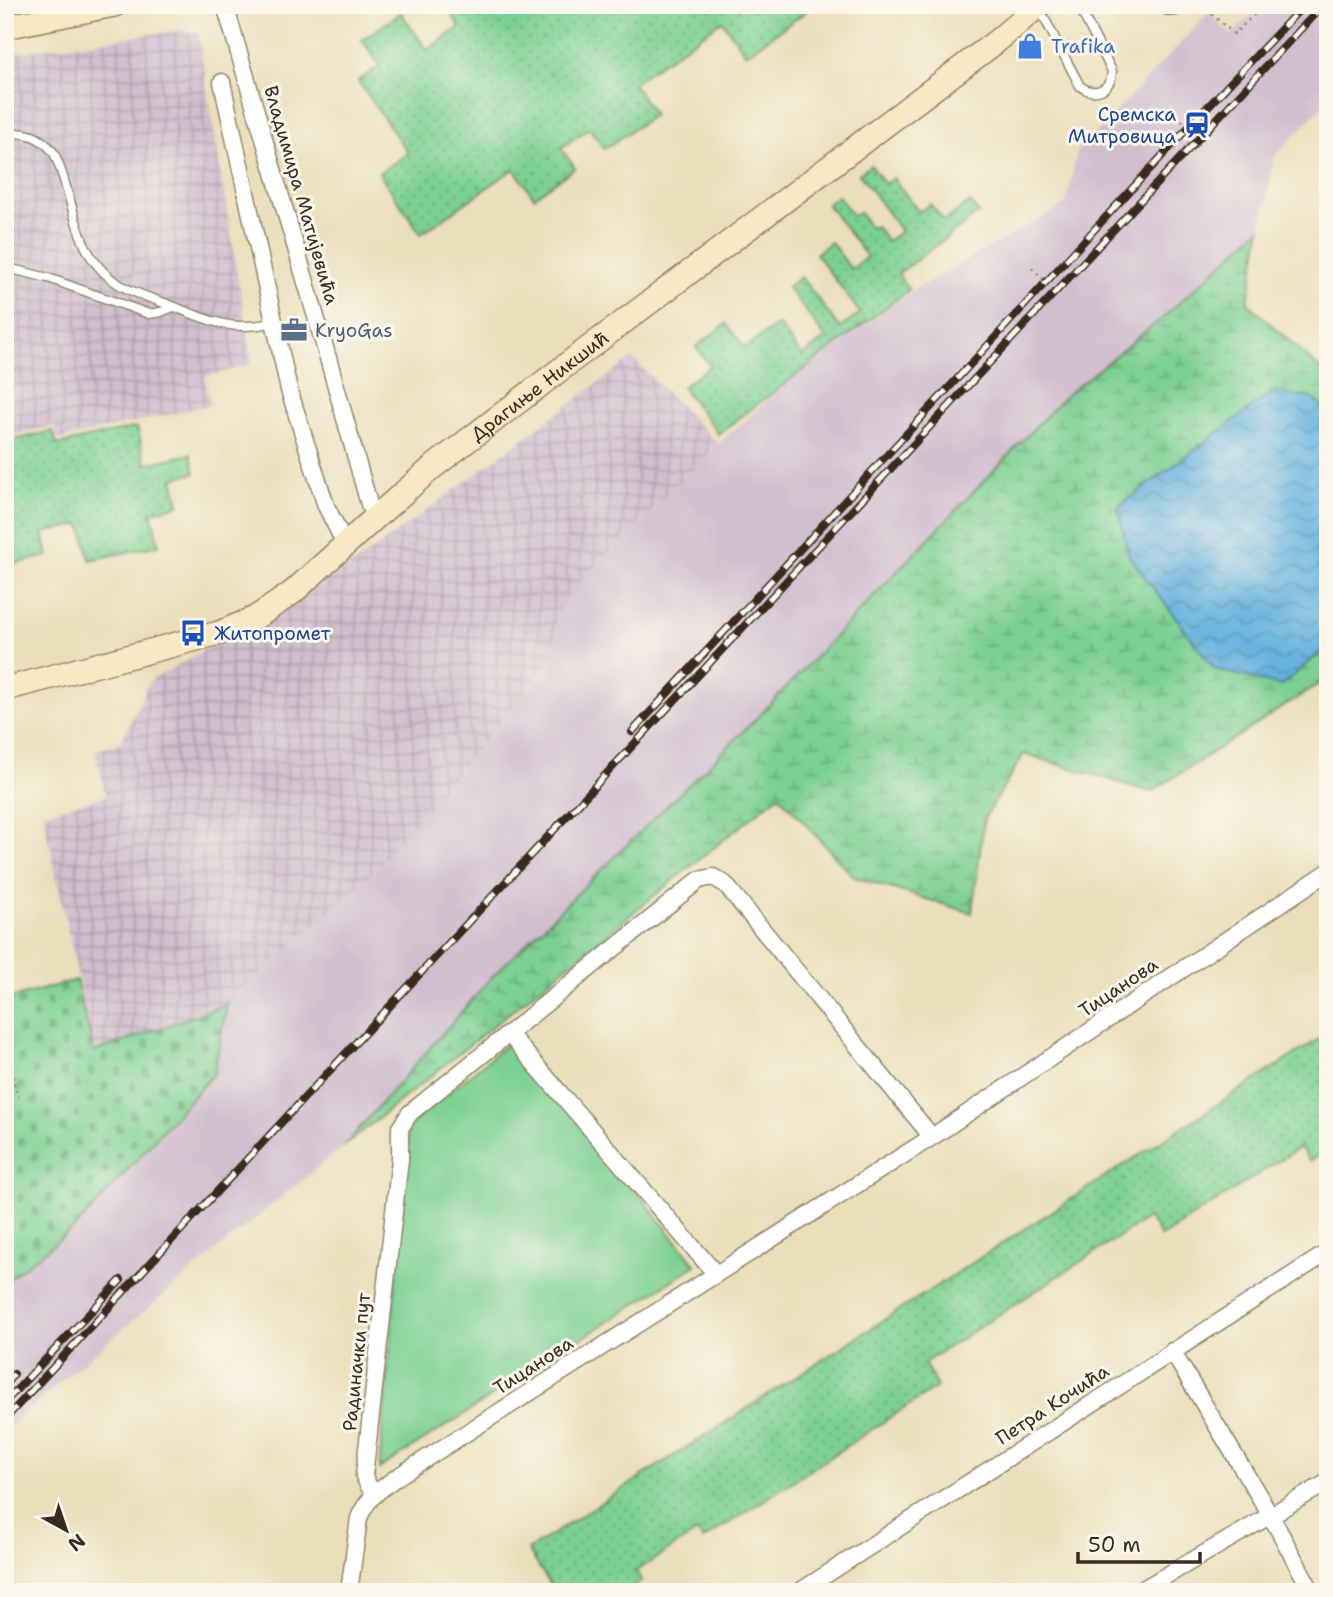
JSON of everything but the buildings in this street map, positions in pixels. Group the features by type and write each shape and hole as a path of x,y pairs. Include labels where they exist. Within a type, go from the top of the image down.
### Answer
{"street":[{"path":"5,27 114,5"},
{"name":"Владимира Матијевића","path":"225,5 369,505 377,516"},
{"name":"Драгиње Никшић","path":"5,689 219,632 255,618 292,593 433,467 997,41 1039,5"},
{"path":"222,82 289,390 319,484 335,527 345,544"},
{"name":"Тицанова","path":"375,1494 397,1477 932,1137 1328,872"},
{"path":"716,1273 509,1034 699,880 713,877 725,884 932,1137"},
{"name":"Радиначки пут","path":"375,1494 365,1476 400,1159 400,1128 410,1113 509,1034"},
{"name":"Петра Кочића","path":"799,1592 1328,1252"},
{"path":"1172,1350 1271,1516 1312,1592"},
{"path":"1139,1592 1328,1482"},
{"path":"349,1592 359,1518 368,1500 375,1494"}],"lane":[{"path":"1039,5 1080,86 1098,92 1112,79 1112,71 1078,5"},
{"path":"1158,5 1172,12 1186,5"},
{"path":"5,134 18,132 33,136 54,153 89,253 103,271 125,289 206,320 230,326 250,327 274,322"},
{"path":"5,270 48,278 149,314 173,307"}],"path":[{"path":"1201,5 1234,34 1264,5"},
{"path":"1171,111 1194,132"},
{"path":"1032,268 1046,282"},
{"path":"5,1049 18,1097"}],"shaded area":[{"path":"1262,5 1328,5 1328,100 1274,157 1261,228 1165,316 1065,396 759,716 492,977 343,1147 237,1233 18,1418 5,1432 5,1282 78,1225 214,1073 227,1004 371,874 549,665 563,599 716,446 796,375 916,289 1066,204 1076,156 1085,136 1090,139 1209,13 1231,35"},
{"path":"182,30 198,34 252,364 205,377 210,405 58,440 54,426 5,438 5,54"},
{"path":"632,358 718,444 563,599 549,664 371,874 227,1004 94,1052 43,813 106,796 95,751 120,743 150,681 357,562"}],"green space":[{"path":"446,5 815,5 746,54 722,21 633,83 654,115 604,149 589,128 561,148 575,168 534,197 514,169 421,234 379,173 408,153 358,81 380,66 362,40 401,13 427,50 460,27"},
{"path":"871,165 885,184 893,178 919,212 930,204 944,221 970,202 979,213 898,274 909,290 718,434 682,387 710,366 696,347 726,324 745,348 778,324 802,356 826,338 787,287 801,277 840,328 860,313 816,254 831,242 851,269 867,257 827,204 838,196 853,216 859,212 871,228 876,226 887,241 901,231 859,174"},
{"path":"1261,228 1248,303 1328,376 1328,678 1151,792 1024,754 984,819 972,913 854,877 779,795 343,1147 492,977 759,716 1065,396 1165,316"},
{"path":"137,427 146,464 191,454 195,473 173,478 179,505 151,512 159,545 90,560 81,524 43,533 48,556 5,566 5,442 53,431 57,445"},
{"path":"76,980 94,1052 227,1004 214,1073 78,1225 5,1282 5,1000"},
{"path":"1328,1033 1328,1150 1309,1161 1300,1147 1161,1237 1148,1218 924,1363 937,1387 703,1540 697,1532 636,1571 642,1581 624,1592 555,1592 528,1550"},
{"path":"513,1039 696,1265 379,1469 409,1126"}],"water":[{"path":"1274,391 1311,398 1328,410 1328,646 1281,686 1215,669 1129,556 1118,507"}],"railway":[{"path":"632,732 1304,5"},
{"path":"5,1419 1323,5"},
{"path":"5,1402 121,1280"},
{"path":"5,1385 14,1374"}],"place":[{"name":"Trafika","path":"1030,46"},
{"name":"Сремска Митровица","path":"1197,125"},
{"name":"KryoGas","path":"294,330"},
{"name":"Житопромет","path":"193,633"}]}
